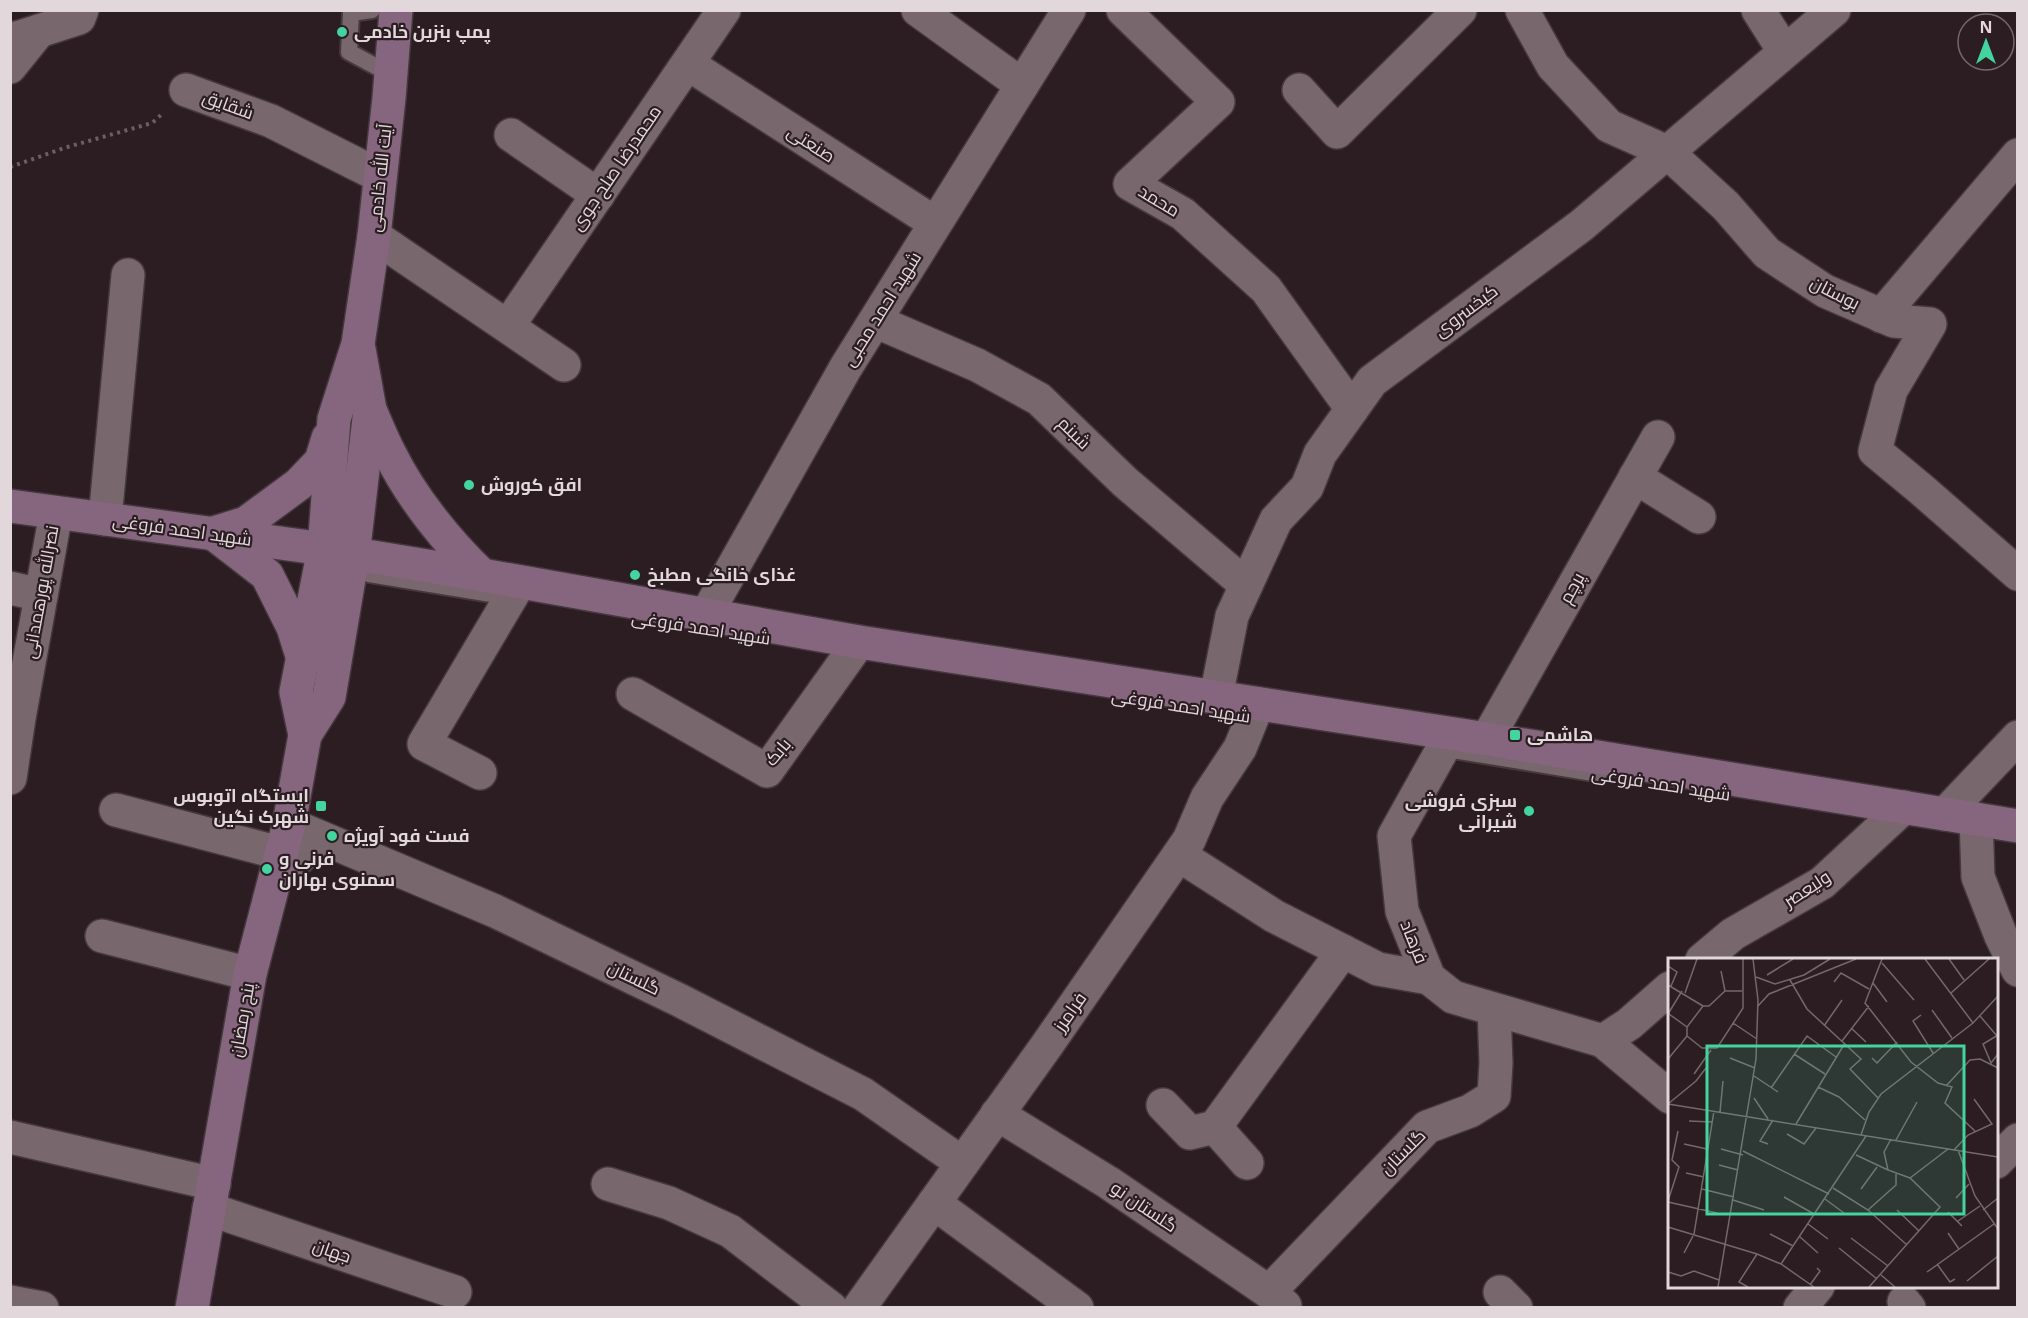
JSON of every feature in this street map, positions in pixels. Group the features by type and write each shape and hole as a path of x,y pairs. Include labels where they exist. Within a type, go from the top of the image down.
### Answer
{"main road":[{"name":"آیت الله خادمی","path":"339,552 334,419 358,344 374,236 396,10"},
{"name":"آیت الله خادمی","path":"339,552 370,410 358,344"},
{"path":"370,410 390,456 419,501 456,551 482,575"},
{"path":"213,533 246,523 299,484 321,461 334,419"},
{"name":"شهید احمد فروغی","path":"10,506 339,552 859,642 1451,734 2018,826"},
{"path":"213,533 267,575 293,627 304,661"},
{"name":"پنج رمضان","path":"192,1308 250,974 290,845 305,735 296,692 339,552"},
{"name":"پنج رمضان","path":"305,735 329,697 339,552"}],"street":[{"path":"10,68 25,34 79,18 82,10"},
{"name":"محمدرضا صلح جوی","path":"508,326 724,10"},
{"path":"918,10 1022,85"},
{"name":"شهید احمد محبی","path":"706,615 874,321 1069,10"},
{"name":"محمد","path":"1123,10 1218,102 1130,184 1183,214 1266,289 1352,409"},
{"path":"1299,90 1337,132 1460,10"},
{"name":"بوستان","path":"1522,10 1553,66 1609,126 1667,152 1726,206 1767,253 1825,291 1881,316 1894,321 1930,324 1891,390 1875,451 2018,574"},
{"path":"1758,10 1784,51"},
{"name":"کیخسروی","path":"1216,697 1232,616 1276,520 1307,487 1320,454 1372,381 1582,225 1834,10"},
{"name":"صنعتی","path":"687,64 935,224"},
{"name":"شقایق","path":"186,90 271,121 380,176"},
{"path":"511,135 598,195"},
{"path":"1881,316 2018,155"},
{"path":"374,236 564,365"},
{"path":"105,519 128,275"},
{"name":"شبنم","path":"874,321 977,364 1039,399 1125,482 1246,585"},
{"name":"پرچم","path":"1487,740 1658,436"},
{"path":"1635,477 1699,517"},
{"name":"نصرالله پورهمدانی","path":"10,778 19,718 26,591 56,513"},
{"path":"480,773 424,744 520,582"},
{"name":"بابک","path":"633,694 767,771 859,642"},
{"name":"فرامرز","path":"859,1308 1189,840 1207,798 1240,748 1258,704"},
{"name":"فرهاد","path":"1451,734 1394,836 1402,911 1429,978 1453,998 1603,1041"},
{"path":"2018,737 1960,817 1978,877 2018,970"},
{"name":"ولیعصر","path":"1704,958 1733,934 1822,884 1904,807"},
{"name":"گلستان","path":"116,810 290,845 495,910 863,1094 962,1163"},
{"path":"1179,855 1274,916 1378,969 1429,978"},
{"path":"102,936 250,974"},
{"path":"1163,1105 1190,1133 1215,1127 1343,951"},
{"path":"1668,990 1629,1024 1603,1041 1668,1095"},
{"name":"گلستان","path":"1278,1300 1324,1233 1427,1126 1470,1111 1494,1096 1496,1063 1494,1010"},
{"name":"گلستان نو","path":"997,1114 1109,1183 1278,1300"},
{"path":"1215,1127 1247,1163"},
{"name":"جهان","path":"10,1137 211,1197 455,1292"},
{"path":"1998,1160 2018,1140"},
{"path":"608,1184 669,1203 730,1231 831,1308"},
{"path":"934,1203 1077,1308"},
{"path":"1800,1308 1817,1288"},
{"path":"10,1302 42,1308"}],"lane":[{"path":"372,10 351,13 349,52 390,74"},
{"name":"شهید احمد فروغی","path":"339,552 369,574 1616,777"},
{"path":"1793,806 1828,811"},
{"path":"1852,815 2018,842"}],"path":[{"name":"شقایق","path":"10,166 152,123 186,90"}],"place":[{"name":"پمپ بنزین خادمی","path":"342,32"},
{"name":"افق کوروش","path":"469,485"},
{"name":"غذای خانگی مطبخ","path":"635,575"},
{"name":"هاشمی","path":"1515,735"},
{"name":"ایستگاه اتوبوس شهرک نگین","path":"321,806"},
{"name":"سبزی فروشی شیرانی","path":"1529,811"},
{"name":"فست فود آویژه","path":"332,836"},
{"name":"فرنی و سمنوی بهاران","path":"267,869"}]}
